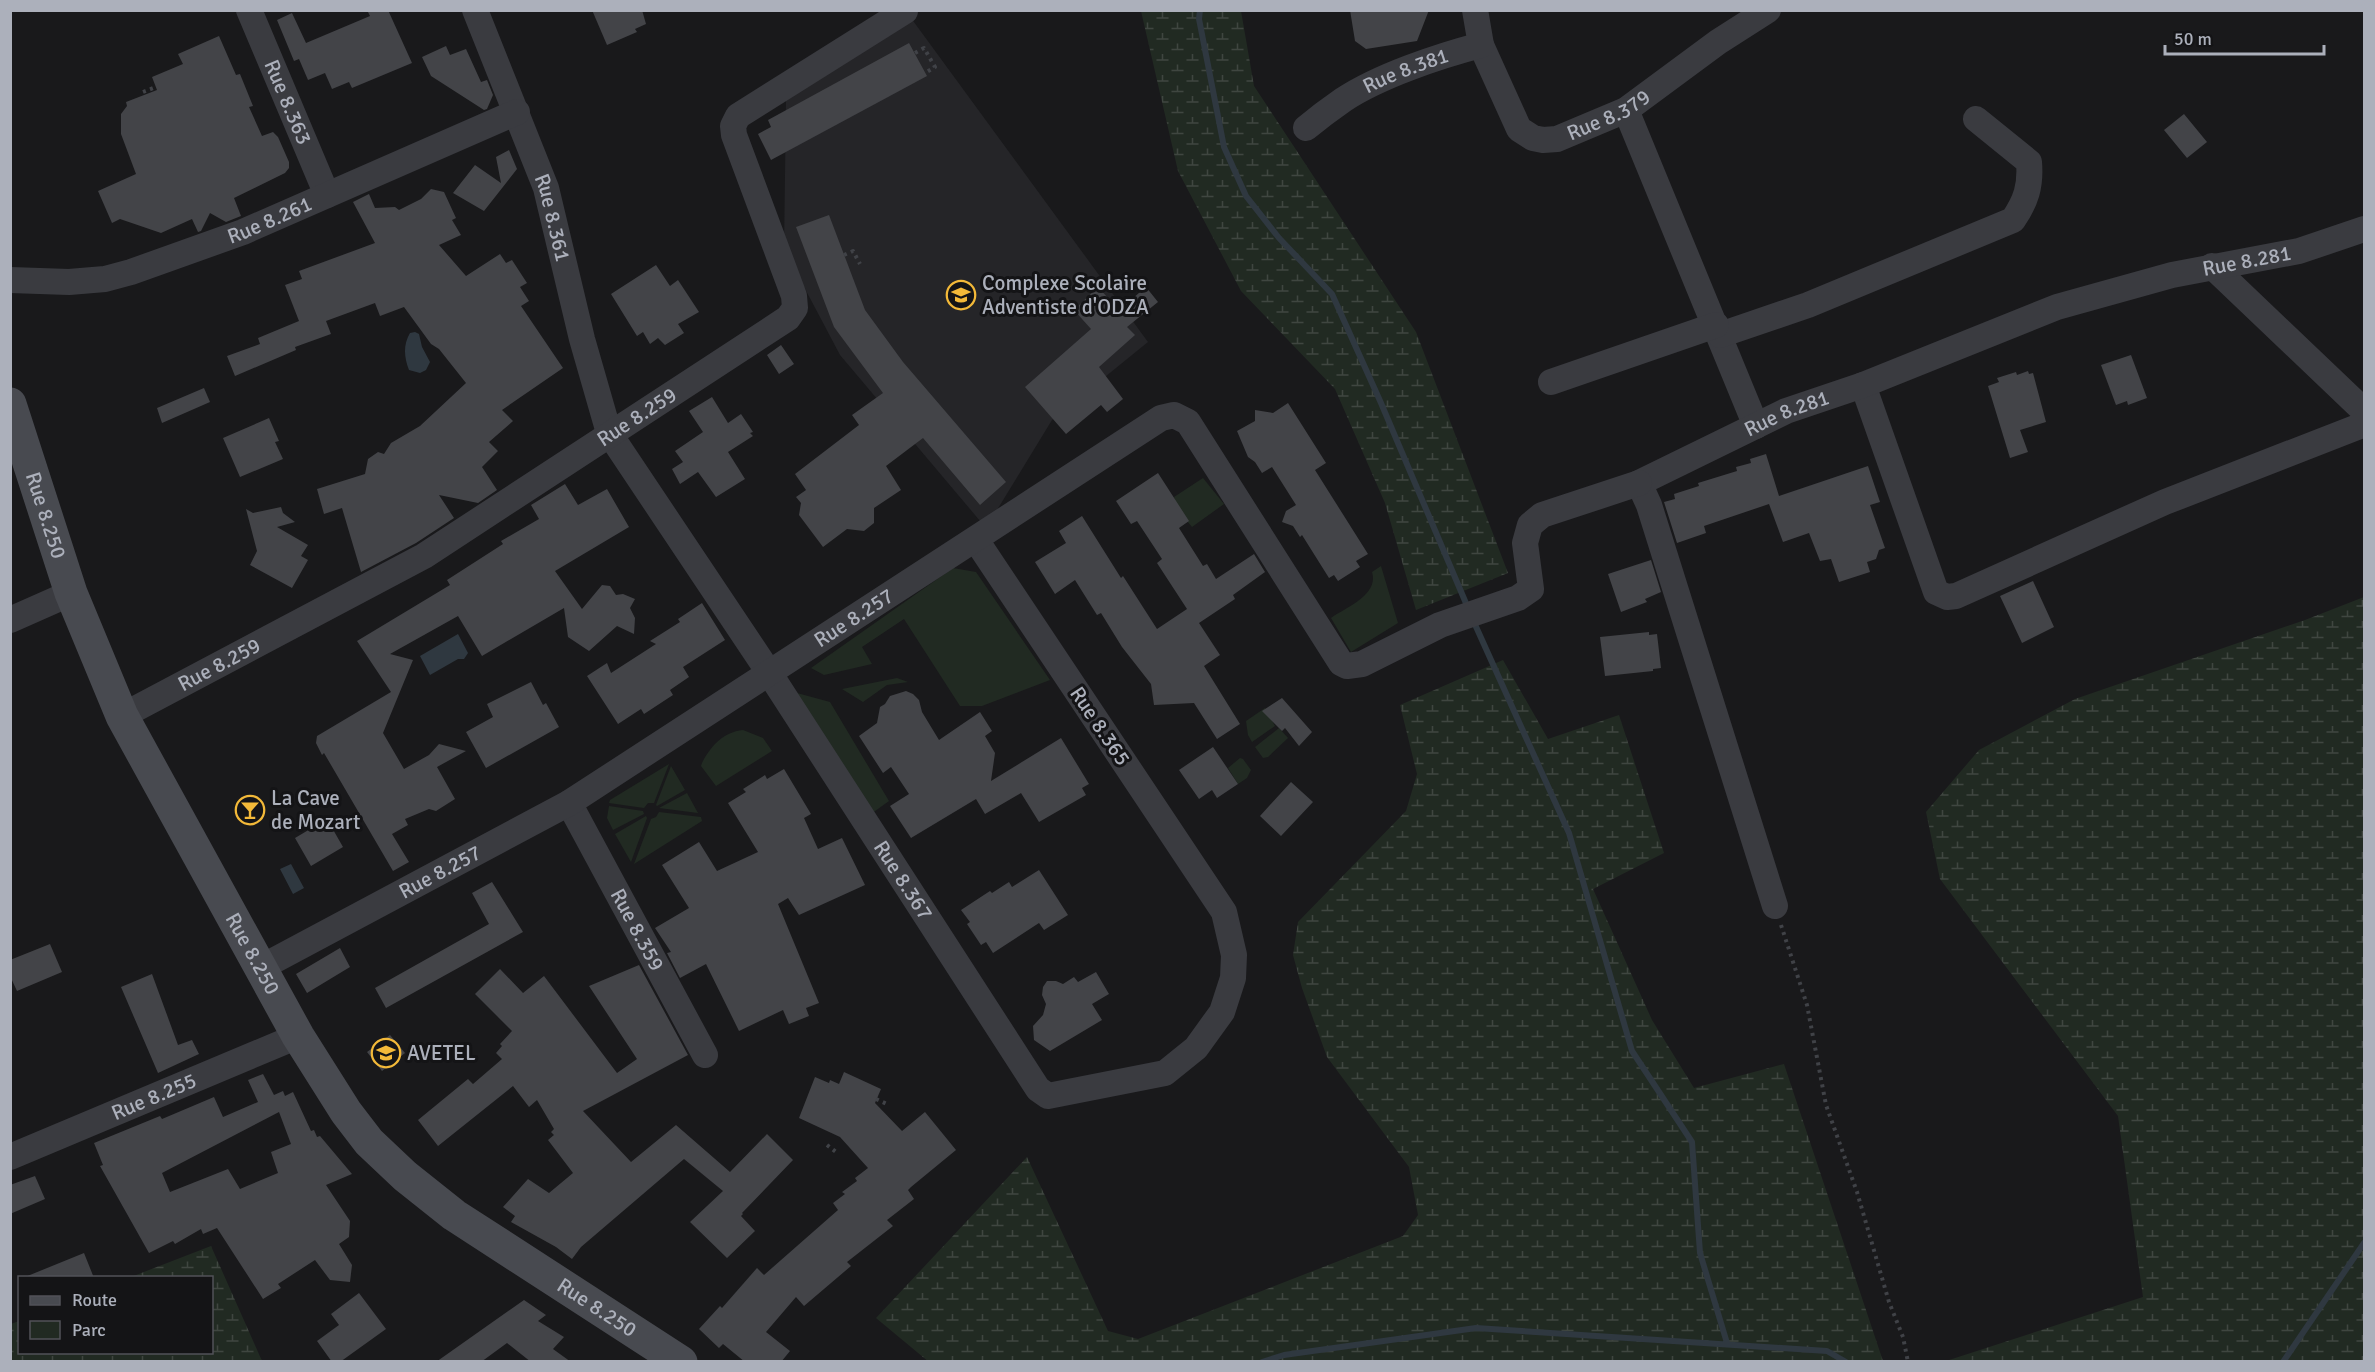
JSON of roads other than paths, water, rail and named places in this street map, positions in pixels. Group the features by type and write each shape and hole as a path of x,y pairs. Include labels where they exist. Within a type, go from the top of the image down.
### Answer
{"street":[{"name":"Rue 8.363","path":"249,10 327,195"},
{"name":"Rue 8.361","path":"475,10 546,188 582,339 609,433 768,671"},
{"path":"1475,10 1481,45"},
{"name":"Rue 8.379","path":"1481,45 1519,129 1533,138 1543,140 1557,138 1626,110 1718,42 1768,10"},
{"name":"Rue 8.259","path":"122,716 424,556 788,318 795,308 794,296 734,135 733,126 738,116 905,11"},
{"name":"Rue 8.381","path":"1306,128 1344,99 1366,88 1444,54 1481,45"},
{"path":"1626,110 1756,426"},
{"name":"Rue 8.261","path":"10,280 69,282 105,279 243,232 517,112"},
{"path":"1551,382 1718,330 1808,305 2013,220 2026,200 2031,180 2029,162 1976,119"},
{"name":"Rue 8.281","path":"1347,666 1362,664 1440,625 1518,598 1531,589 1525,543 1530,525 1542,515 1639,483 1786,411 1863,385 2057,307 2212,266 2299,250 2364,230"},
{"path":"1863,385 1936,592 1947,597 1956,596 2165,502 2360,426 2364,418 2362,409 2212,266"},
{"name":"Rue 8.250","path":"10,404 71,593 122,716 298,1036 346,1112 369,1143 405,1176 454,1215 681,1362"},
{"name":"Rue 8.257","path":"260,968 569,803 768,671 976,540 1133,434 1161,418 1174,415 1188,422 1341,663 1347,666"},
{"path":"1639,483 1649,505 1775,906"},
{"name":"Rue 8.365","path":"976,540 1224,912 1234,955 1233,978 1222,1012 1196,1048 1165,1073 1048,1096 1038,1089"},
{"path":"10,620 71,593"},
{"name":"Rue 8.367","path":"768,671 1038,1089"},
{"name":"Rue 8.359","path":"569,803 705,1055"},
{"name":"Rue 8.255","path":"10,1157 298,1036"}],"waterway":[{"path":"1200,10 1199,19 1224,147 1246,196 1279,238 1332,294 1468,608"},
{"path":"1473,620 1569,833 1632,1051 1692,1142 1700,1253 1727,1343"},
{"path":"2283,1362 2364,1243"},
{"path":"1262,1362 1284,1355 1476,1328 1827,1351 1846,1362"}],"place":[{"name":"Complexe Scolaire Adventiste d'ODZA","path":"961,295"},
{"name":"La Cave de Mozart","path":"250,810"},
{"name":"AVETEL","path":"386,1053"}]}
